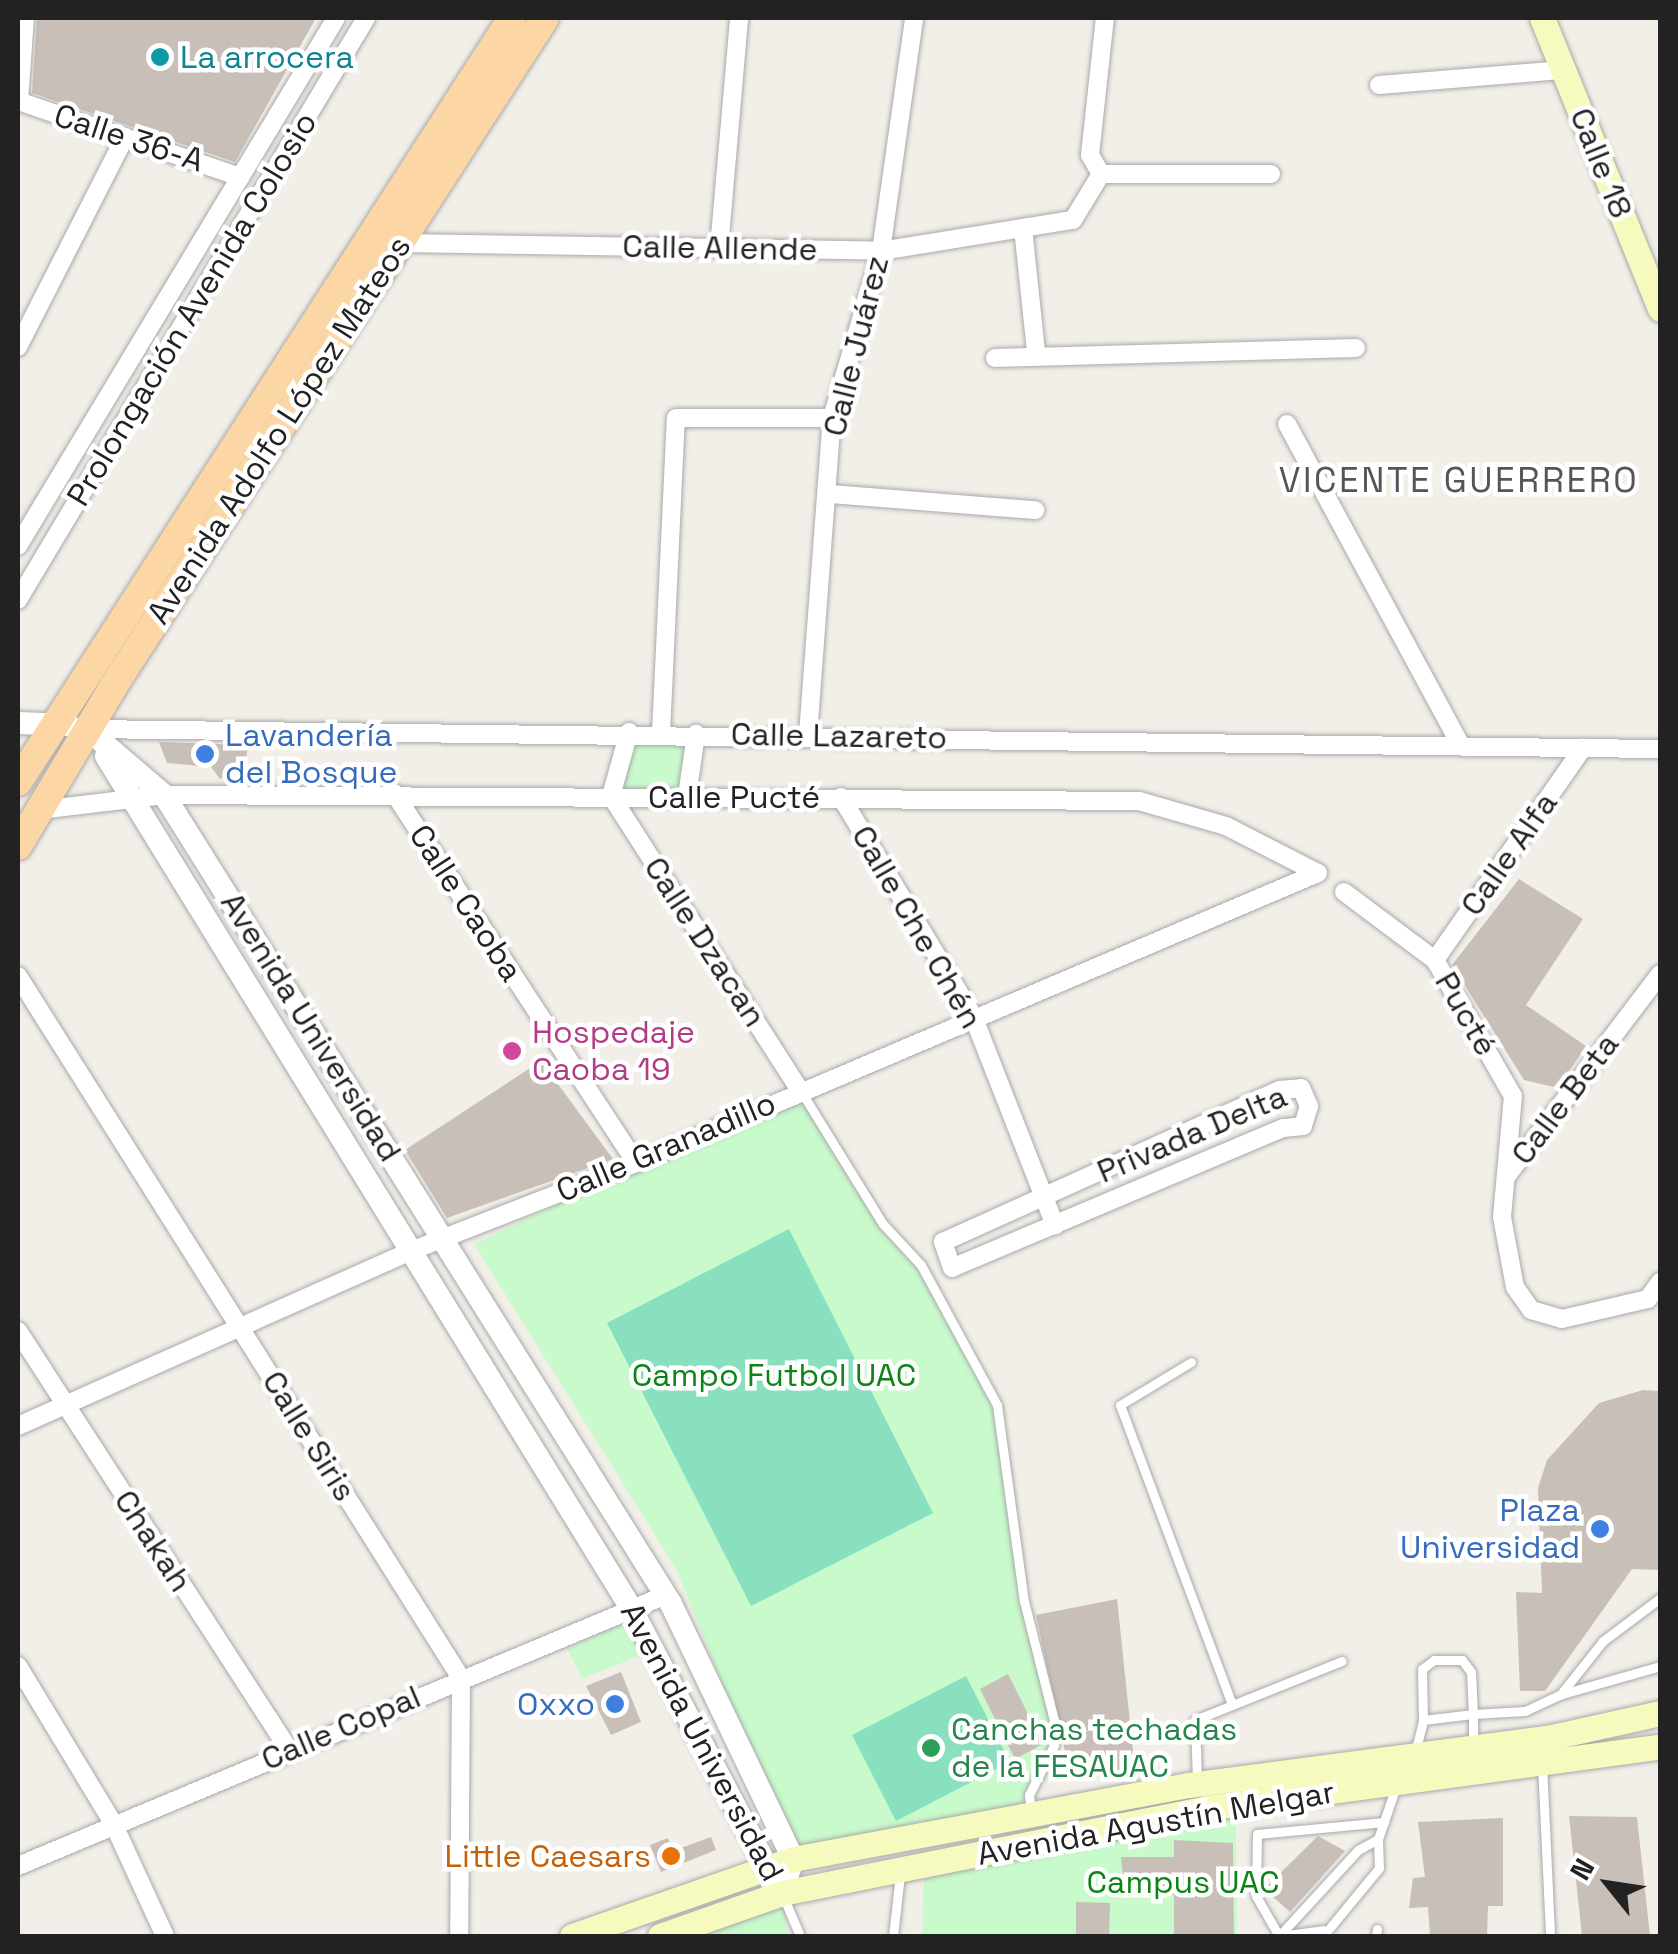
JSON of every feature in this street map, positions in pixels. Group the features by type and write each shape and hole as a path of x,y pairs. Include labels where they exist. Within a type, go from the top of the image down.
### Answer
{"main road":[{"name":"Avenida Adolfo López Mateos","path":"18,779 512,18"},
{"name":"Avenida Adolfo López Mateos","path":"18,846 87,729 545,18"},
{"name":"Calle 18","path":"1542,18 1660,309"},
{"name":"Avenida Agustín Melgar","path":"572,1936 697,1896 764,1866 793,1859 1197,1784 1474,1747 1650,1717"},
{"name":"Avenida Agustín Melgar","path":"660,1936 782,1893 1206,1808 1660,1747"}],"street":[{"path":"18,101 25,18"},
{"path":"18,546 335,18"},
{"name":"Prolongación Avenida Colosio","path":"18,600 366,18"},
{"path":"719,248 740,18"},
{"name":"Calle Juárez","path":"808,735 830,494 832,418 881,251 914,18"},
{"path":"1105,18 1090,155 1101,174 1271,174"},
{"path":"1378,84 1563,70"},
{"name":"Calle 36-A","path":"18,101 240,177"},
{"path":"18,346 125,137"},
{"name":"Calle Allende","path":"364,245 401,242 881,251 1072,220 1101,174"},
{"path":"1023,228 1036,352"},
{"path":"995,358 1036,352 1356,348"},
{"path":"661,733 676,418 832,418"},
{"path":"1287,424 1461,746"},
{"path":"830,494 1034,510"},
{"name":"Calle Lazareto","path":"18,723 54,723 87,729 629,732 1660,749"},
{"name":"Avenida Universidad","path":"87,729 164,795 666,1594 793,1859 782,1893"},
{"name":"Avenida Universidad","path":"87,729 135,798 631,1608 764,1866 782,1893"},
{"path":"611,796 629,732"},
{"path":"687,796 696,734"},
{"name":"Calle Alfa","path":"1434,960 1583,748"},
{"name":"Calle Pucté","path":"39,810 164,795 394,793 1139,801 1226,826 1318,872"},
{"name":"Calle Caoba","path":"394,793 636,1163"},
{"name":"Calle Dzacan","path":"611,796 799,1089"},
{"name":"Calle Che Chén","path":"842,797 972,1016 1055,1224"},
{"name":"Calle Granadillo","path":"18,1426 414,1250 636,1163 799,1089 1318,872"},
{"name":"Pucté","path":"1344,892 1434,960 1513,1096 1502,1217 1515,1287 1531,1310 1562,1319 1648,1299 1660,1282"},
{"name":"Calle Beta","path":"1506,1177 1660,974"},
{"name":"Calle Siris","path":"18,976 460,1678"},
{"name":"Privada Delta","path":"1301,1088 1309,1106 1303,1126 1210,1159 952,1268 943,1242 1156,1147 1280,1090 1301,1088"},
{"path":"1187,1132 1210,1159"},
{"path":"1156,1147 1172,1175"},
{"name":"Chakah","path":"18,1331 289,1750"},
{"name":"Calle Copal","path":"18,1866 666,1594"},
{"path":"18,1666 113,1824 165,1936"},
{"path":"459,1936 460,1678"}],"lane":[{"path":"799,1089 882,1224 921,1265 1004,1429 1024,1601 1056,1735 1029,1795 1031,1815"},
{"path":"1192,1362 1120,1405 1232,1704"},
{"path":"1560,1695 1603,1640 1660,1598"},
{"path":"1415,1754 1424,1720 1422,1669 1434,1660 1468,1665 1474,1747"},
{"path":"1197,1784 1195,1720 1342,1661"},
{"path":"1424,1720 1525,1711 1560,1695 1660,1666"},
{"path":"1542,1764 1550,1936"},
{"path":"1279,1936 1323,1933 1379,1868 1378,1838 1397,1783"},
{"path":"1279,1936 1256,1896 1256,1834 1384,1822"},
{"path":"1279,1936 1358,1850 1378,1838"},
{"path":"893,1936 901,1868"},
{"path":"782,1893 800,1936"}],"green space":[{"path":"632,736 693,736 685,793 614,792"},
{"name":"Campo Futbol UAC","path":"799,1089 883,1224 921,1265 997,1405 1024,1601 1055,1724 1054,1745 1029,1795 1031,1815 793,1859 676,1569 474,1244"},
{"path":"789,1229 933,1513 751,1606 607,1323"},
{"path":"627,1622 642,1655 582,1679 567,1648"},
{"name":"Canchas techadas de la FESAUAC","path":"966,1676 1010,1762 896,1821 852,1735"},
{"name":"Campus UAC","path":"1236,1817 1237,1936 922,1936 924,1872"},
{"path":"782,1893 788,1936 649,1936"}],"building":[{"name":"La arrocera","path":"37,18 316,18 235,162 32,93"},
{"name":"Lavandería del Bosque","path":"159,742 248,745 245,769 220,779 211,767 167,763"},
{"path":"1519,879 1583,919 1526,1005 1586,1046 1558,1088 1524,1080 1452,965"},
{"path":"541,1061 613,1159 447,1218 405,1150"},
{"name":"Plaza Universidad","path":"1643,1390 1660,1391 1660,1570 1632,1569 1545,1691 1520,1691 1516,1592 1542,1593 1538,1488 1547,1460 1599,1403"},
{"path":"1117,1599 1135,1770 1071,1780 1036,1615"},
{"name":"Oxxo","path":"621,1672 641,1722 611,1735 586,1686"},
{"path":"1008,1674 1043,1744 1015,1759 980,1689"},
{"path":"1569,1816 1637,1817 1650,1936 1582,1936"},
{"path":"1503,1818 1503,1906 1488,1906 1487,1936 1430,1936 1428,1907 1409,1908 1413,1878 1425,1877 1418,1822"},
{"path":"1318,1836 1345,1851 1290,1912 1264,1889"},
{"name":"Little Caesars","path":"711,1837 716,1850 661,1872 650,1845 668,1838 673,1851"},
{"path":"1174,1840 1233,1843 1234,1936 1174,1936 1174,1895 1125,1896 1121,1857 1174,1857"},
{"path":"1076,1902 1110,1903 1109,1936 1076,1936"}],"place":[{"name":"La arrocera","path":"160,57"},
{"name":"Lavandería del Bosque","path":"205,754"},
{"name":"Hospedaje Caoba 19","path":"512,1051"},
{"name":"Plaza Universidad","path":"1600,1529"},
{"name":"Oxxo","path":"615,1704"},
{"name":"Canchas techadas de la FESAUAC","path":"931,1748"},
{"name":"Little Caesars","path":"671,1856"}],"district":[{"name":"VICENTE GUERRERO","path":"1459,480"}]}
